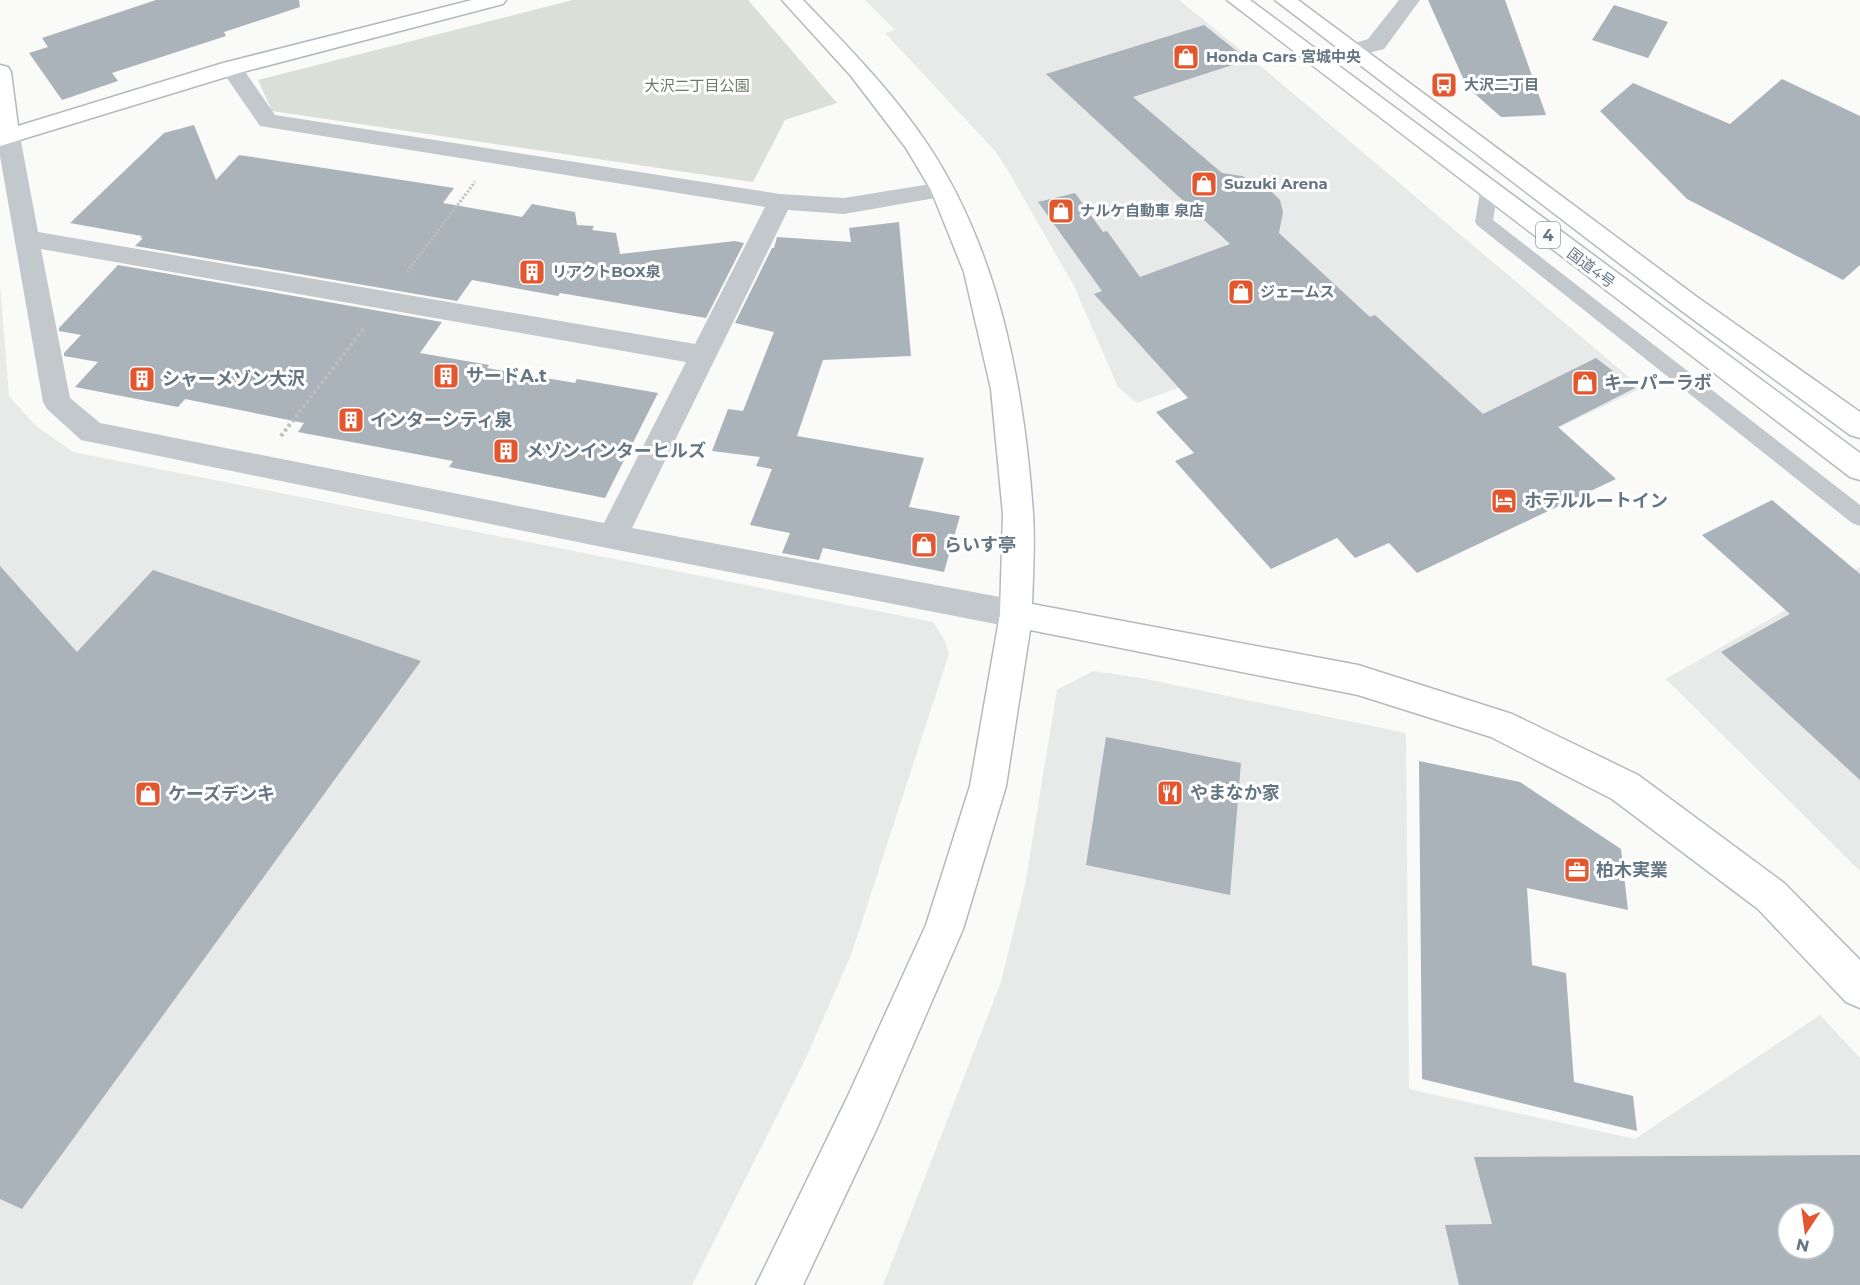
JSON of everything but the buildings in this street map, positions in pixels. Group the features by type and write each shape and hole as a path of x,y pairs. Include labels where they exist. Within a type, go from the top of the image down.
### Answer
{"main road":[{"path":"0,72 4,137 231,68 496,0"},
{"path":"779,1285 862,1113 944,929 988,786 1016,614 1018,514 1005,388 977,272 943,190 917,146 859,71 792,0"},
{"name":"国道4号","path":"1237,0 1489,192 1860,469"},
{"name":"国道4号","path":"1285,0 1688,303 1860,427"},
{"path":"1016,614 1358,680 1500,725 1625,787 1771,896 1860,988"}],"street":[{"path":"1353,51 1376,44 1410,0"},
{"path":"231,68 268,122 780,202 844,206 943,190"},
{"path":"4,137 27,238 57,402 91,432 612,537 1016,614"},
{"path":"612,537 780,202"},
{"path":"27,238 704,355"}],"lane":[{"path":"1489,192 1484,222 1860,517"}],"path":[{"path":"258,466 494,158"}],"shaded area":[{"path":"865,0 1179,0 1642,388 1457,476 1315,337 1137,403 1118,387 1074,286 995,151 885,33 895,30"},
{"path":"0,284 9,396 35,425 73,452 933,622 945,641 949,654 851,955 804,1062 692,1285 0,1285"},
{"path":"1860,567 1860,871 1666,679"},
{"path":"1093,671 1141,678 1406,733 1409,1089 1635,1139 1820,1015 1860,1058 1860,1285 883,1285 1001,982 1025,885 1057,690"}],"green space":[{"name":"大沢二丁目公園","path":"573,0 748,0 837,103 785,120 753,182 272,111 258,80"}],"place":[{"name":"Honda Cars 宮城中央","path":"1186,57"},
{"name":"大沢二丁目","path":"1444,85"},
{"name":"Suzuki Arena","path":"1204,184"},
{"name":"ナルケ自動車 泉店","path":"1061,211"},
{"name":"リアクトBOX泉","path":"532,272"},
{"name":"ジェームス","path":"1241,292"},
{"name":"サードA.t","path":"446,376"},
{"name":"シャーメゾン大沢","path":"142,379"},
{"name":"キーパーラボ","path":"1585,383"},
{"name":"インターシティ泉","path":"351,420"},
{"name":"メゾンインターヒルズ","path":"506,451"},
{"name":"ホテルルートイン","path":"1504,501"},
{"name":"らいす亭","path":"924,545"},
{"name":"やまなか家","path":"1170,793"},
{"name":"ケーズデンキ","path":"148,794"},
{"name":"柏木実業","path":"1577,870"}]}
